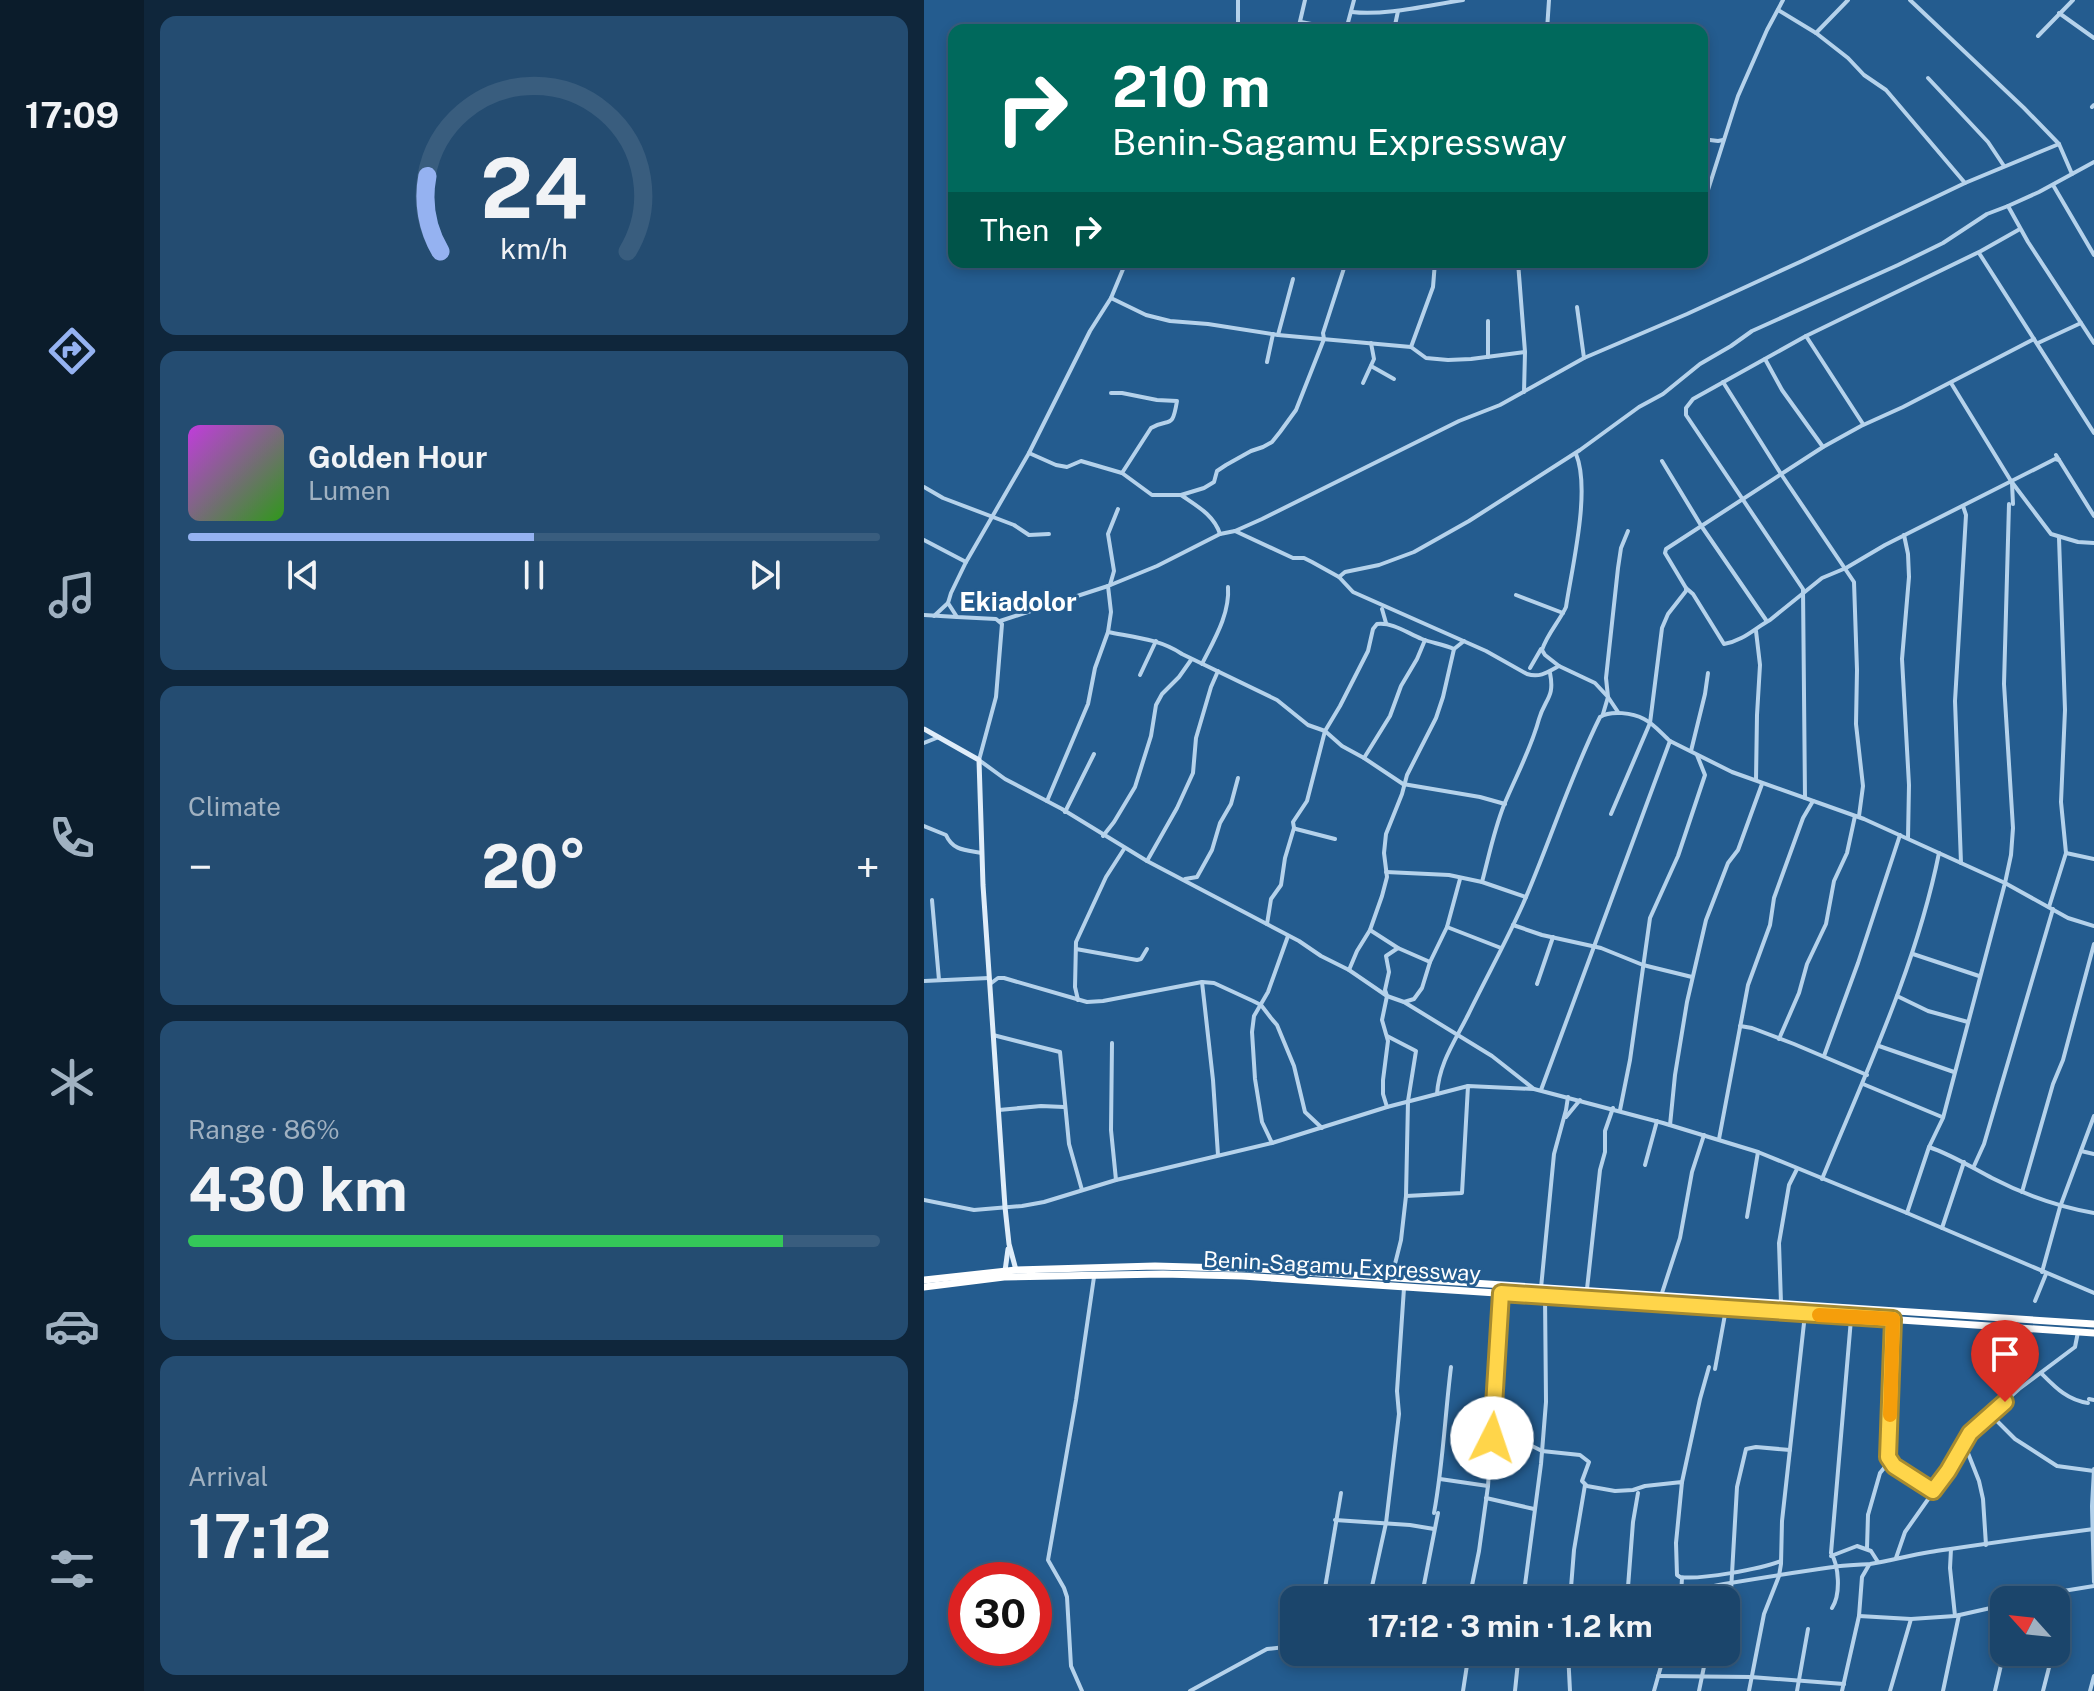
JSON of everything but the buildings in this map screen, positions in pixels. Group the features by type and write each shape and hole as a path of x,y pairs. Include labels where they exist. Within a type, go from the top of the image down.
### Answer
{"highway":[{"path":"924,1280 1155,1266 1260,1269 1543,1292 1587,1291 2094,1324"},
{"path":"924,1287 1005,1274"},
{"name":"Benin-Sagamu Expressway","path":"1016,1274 1242,1276 1404,1288 1543,1292 1726,1309 2094,1333"}],"street":[{"path":"1238,0 1238,24"},
{"path":"1305,0 1301,22 1312,24"},
{"path":"1347,24 1354,0"},
{"path":"1352,12 1398,11 1463,0"},
{"path":"1547,24 1549,0"},
{"path":"1708,190 1738,96 1783,0"},
{"path":"1816,33 1848,0"},
{"path":"1910,0 2059,144 2072,174"},
{"path":"2038,36 2073,0"},
{"path":"1778,10 1816,33 1886,90 1965,183"},
{"path":"1395,24 1398,11"},
{"path":"2059,13 2094,38"},
{"path":"1928,78 1988,142 2004,166"},
{"path":"1708,140 1723,140"},
{"path":"924,615 1000,621 1109,585 1181,555 1220,534 1235,531 1459,421 1494,407 1584,358 1701,308 1965,183 2059,144"},
{"path":"1339,577 1345,572 1379,565 1414,552 1469,521 1576,453 1639,407 1675,386 1700,364 1752,331 1943,243 1987,214 2053,185 2094,162"},
{"path":"2053,185 2094,255"},
{"path":"2008,206 2094,343"},
{"path":"1805,798 1804,592 1686,415 1686,408 1693,399 1806,336 2020,229"},
{"path":"1978,252 2094,433"},
{"path":"934,616 948,603 966,562 1029,453 1090,331 1111,298 1124,268"},
{"path":"1029,453 1056,465 1067,467 1081,461 1122,473 1152,495 1181,495 1204,488 1214,482 1217,471 1272,442 1296,410 1324,339 1323,333 1344,268"},
{"path":"1411,347 1433,287 1435,268"},
{"path":"1518,268 1525,352 1524,392"},
{"path":"1267,362 1293,279"},
{"path":"1111,298 1146,315 1170,321 1411,347 1426,358 1448,360 1525,352"},
{"path":"1577,307 1584,358"},
{"path":"1488,321 1488,357"},
{"path":"1665,553 1671,545 1823,447 2036,341 2081,323"},
{"path":"1806,336 1864,425"},
{"path":"1363,383 1374,359 1371,343"},
{"path":"1765,358 1782,390 1823,447"},
{"path":"1371,366 1394,379"},
{"path":"1723,382 1854,582 1856,724 1863,786 1848,849 1834,881 1826,924 1807,964 1799,993 1779,1039"},
{"path":"1951,382 2011,481 2051,534 2094,543"},
{"path":"1111,393 1177,401 1174,417 1168,423 1151,428 1122,473"},
{"path":"1530,668 1566,607 1578,533 1581,466 1576,453"},
{"path":"1661,544 1724,644 1733,643 1756,631 1822,578 2058,457 2094,516"},
{"path":"1662,461 1702,527 1766,620"},
{"path":"1907,1213 1929,1147 1943,1118 2011,855 2013,828 2004,694 2011,481"},
{"path":"924,487 943,498 1014,525 1029,535 1049,534"},
{"path":"1181,495 1217,523 1220,534"},
{"path":"1961,863 1955,701 1966,526 1963,506"},
{"path":"1047,801 1088,704 1095,668 1108,632 1111,612 1109,585 1114,571 1108,534 1118,509"},
{"path":"1235,531 1293,558 1304,558 1339,577 1353,592 1464,641 1527,674 1550,673 1559,666"},
{"path":"1437,1094 1449,1048 1526,897 1571,779 1603,714 1608,697 1606,678 1618,568 1628,531"},
{"path":"1904,535 1909,577 1902,659 1909,785 1908,838"},
{"path":"1974,1166 1984,1144 2066,853 2061,802 2065,710 2059,538"},
{"path":"924,540 966,562"},
{"path":"1202,664 1229,602 1228,587"},
{"path":"1611,814 1650,723 1662,628 1686,588"},
{"path":"1516,595 1563,613"},
{"path":"948,603 957,617"},
{"path":"1382,609 1386,623"},
{"path":"1000,621 996,697 979,760 998,1110 1009,1244 1016,1274"},
{"path":"1267,924 1271,899 1281,885 1296,816 1307,801 1325,731 1368,651 1373,629 1377,624 1386,623 1454,649"},
{"path":"1670,1125 1675,1075 1692,977 1706,920 1728,863 1738,850 1759,782 1757,715 1760,665 1756,631"},
{"path":"1108,632 1171,646 1277,700 1308,725 1325,731 1342,746 1403,784 1505,804"},
{"path":"1364,758 1390,716 1401,686 1425,640"},
{"path":"1140,675 1156,641"},
{"path":"1349,970 1370,930 1382,896 1387,877 1384,853 1386,834 1403,784 1436,718 1454,649 1464,641"},
{"path":"1542,649 1559,666 1595,683 1618,712"},
{"path":"1103,836 1135,787 1151,736 1156,705 1192,659"},
{"path":"1147,861 1193,773 1196,738 1218,671"},
{"path":"1482,882 1505,804 1551,694 1553,685 1550,673"},
{"path":"1705,775 1693,752 1708,673"},
{"path":"1603,714 1618,712 1642,718 1670,741 1715,764 1857,816 2005,883 2068,918 2094,926"},
{"path":"924,729 1124,849 1267,924 1349,970 1387,996 1404,1002 1492,1056 1534,1089"},
{"path":"924,743 939,737"},
{"path":"1541,1091 1670,741"},
{"path":"1065,812 1094,754"},
{"path":"1620,1110 1650,918 1678,856 1705,775 1715,764"},
{"path":"1183,879 1197,877 1202,871 1220,823 1231,804 1238,778"},
{"path":"1719,1139 1748,985 1770,925 1774,898 1803,818 1813,801"},
{"path":"924,826 946,835 957,849 982,853"},
{"path":"1294,828 1335,839"},
{"path":"1824,1056 1863,951 1900,835"},
{"path":"1078,1000 1075,987 1076,942 1106,877 1124,849"},
{"path":"1822,1179 1879,1046 1913,954 1939,853"},
{"path":"2066,853 2094,859"},
{"path":"1386,872 1449,875 1526,897"},
{"path":"1404,1002 1414,999 1422,988 1430,962 1447,927 1461,878"},
{"path":"932,900 939,980"},
{"path":"1513,925 1594,946 1643,965 1692,977"},
{"path":"1447,927 1501,948"},
{"path":"1370,930 1398,948 1430,962"},
{"path":"1272,1143 1262,1122 1252,1032 1254,1016 1268,992 1288,936"},
{"path":"1537,984 1553,937"},
{"path":"2022,1192 2053,1084 2063,1060 2094,944"},
{"path":"1387,1107 1383,1088 1388,1050 1382,1020 1389,972 1386,956 1398,948"},
{"path":"1076,949 1137,960 1147,949"},
{"path":"1913,954 1980,976"},
{"path":"924,981 990,981 1004,978 1078,1000 1103,1001 1202,982 1214,983 1261,1005 1277,1025 1294,1066 1305,1112 1322,1128"},
{"path":"1202,982 1218,1156"},
{"path":"1897,996 1928,1011 1968,1022"},
{"path":"1740,1026 1752,1028 1867,1075"},
{"path":"993,1035 1060,1052 1069,1144 1082,1190"},
{"path":"1387,1036 1416,1051 1408,1101 1406,1196 1401,1240 1392,1278"},
{"path":"1112,1043 1111,1130 1116,1180"},
{"path":"1879,1046 1954,1072"},
{"path":"1863,1084 1943,1118"},
{"path":"1406,1196 1462,1193 1468,1086"},
{"path":"924,1200 974,1210 1044,1202 1116,1180 1272,1143 1387,1107 1468,1086 1534,1089 1613,1108 1758,1152 2094,1293"},
{"path":"1525,1586 1546,1402 1543,1292 1554,1154 1568,1096"},
{"path":"1564,1119 1580,1100"},
{"path":"998,1110 1064,1107"},
{"path":"1587,1291 1605,1131 1613,1108"},
{"path":"2035,1301 2060,1207 2094,1116"},
{"path":"1645,1165 1657,1121"},
{"path":"1661,1296 1683,1225 1692,1172 1704,1135"},
{"path":"1929,1147 1974,1166 2022,1192 2060,1207 2094,1213"},
{"path":"2081,1151 2094,1154"},
{"path":"1747,1217 1758,1152"},
{"path":"1942,1228 1964,1162"},
{"path":"1781,1303 1779,1243 1789,1185 1797,1169"},
{"path":"1005,1274 1009,1244"},
{"path":"1082,1691 1071,1666 1067,1597 1049,1564 1048,1556 1094,1276"},
{"path":"1372,1586 1386,1523 1399,1414 1397,1391 1404,1288"},
{"path":"1472,1586 1488,1486 1501,1293"},
{"path":"1715,1369 1726,1309"},
{"path":"1749,1691 1764,1614 1779,1576 1782,1521 1805,1314"},
{"path":"1832,1608 1837,1599 1835,1559 1852,1317"},
{"path":"1893,1319 1887,1452 1890,1461 1933,1491"},
{"path":"1895,1559 1905,1532 1948,1471 1970,1433 2040,1372 2075,1347 2078,1332"},
{"path":"1424,1586 1434,1529 1451,1367"},
{"path":"1709,1367 1682,1482 1676,1543 1677,1575 1697,1578 1781,1561"},
{"path":"2040,1372 2061,1392 2076,1401 2090,1401"},
{"path":"1991,1415 2015,1439 2057,1466 2094,1470 2094,1584 2070,1590"},
{"path":"1492,1443 1526,1443 1542,1451 1588,1459 1582,1478 1585,1485 1571,1586"},
{"path":"1964,1443 1981,1490 1986,1545"},
{"path":"1731,1586 1737,1487 1746,1449 1790,1450"},
{"path":"1868,1515 1880,1473 1890,1461"},
{"path":"1440,1479 1488,1486"},
{"path":"1585,1485 1627,1491 1682,1482"},
{"path":"1325,1586 1341,1493"},
{"path":"1628,1586 1638,1493"},
{"path":"1486,1498 1535,1509"},
{"path":"1869,1504 1867,1548 1878,1562"},
{"path":"1731,1586 1734,1507"},
{"path":"1335,1520 1434,1529"},
{"path":"1835,1559 1870,1564 1951,1549 2093,1530"},
{"path":"1716,1586 1779,1576 1835,1559 1857,1546 1867,1548"},
{"path":"1943,1691 1957,1615 1950,1568 1951,1549"},
{"path":"1842,1691 1859,1616 1862,1577 1870,1564"},
{"path":"1758,1578 1760,1567"},
{"path":"1731,1586 1732,1572"},
{"path":"1732,1572 1732,1583"},
{"path":"1680,1586 1682,1578"},
{"path":"1859,1616 1911,1619 1990,1608"},
{"path":"1890,1691 1911,1619"},
{"path":"1797,1691 1808,1629"},
{"path":"1190,1691 1267,1649 1280,1648"},
{"path":"1463,1691 1467,1666"},
{"path":"1515,1691 1518,1666"},
{"path":"1569,1666 1570,1691"},
{"path":"1654,1691 1661,1666"},
{"path":"1699,1691 1704,1666"},
{"path":"1995,1691 2001,1666"},
{"path":"2043,1691 2049,1666"},
{"path":"1658,1676 1751,1677 1844,1684"},
{"path":"2090,1691 2094,1676"}],"slow traffic":[{"path":"1819,1315 1893,1319 1890,1415"}],"district":[{"name":"Ekiadolor","path":"1018,601"}],"route":[{"path":"1492,1438 1501,1293 1893,1319 1888,1457 1894,1466 1933,1491 1970,1433 2005,1402"}]}
